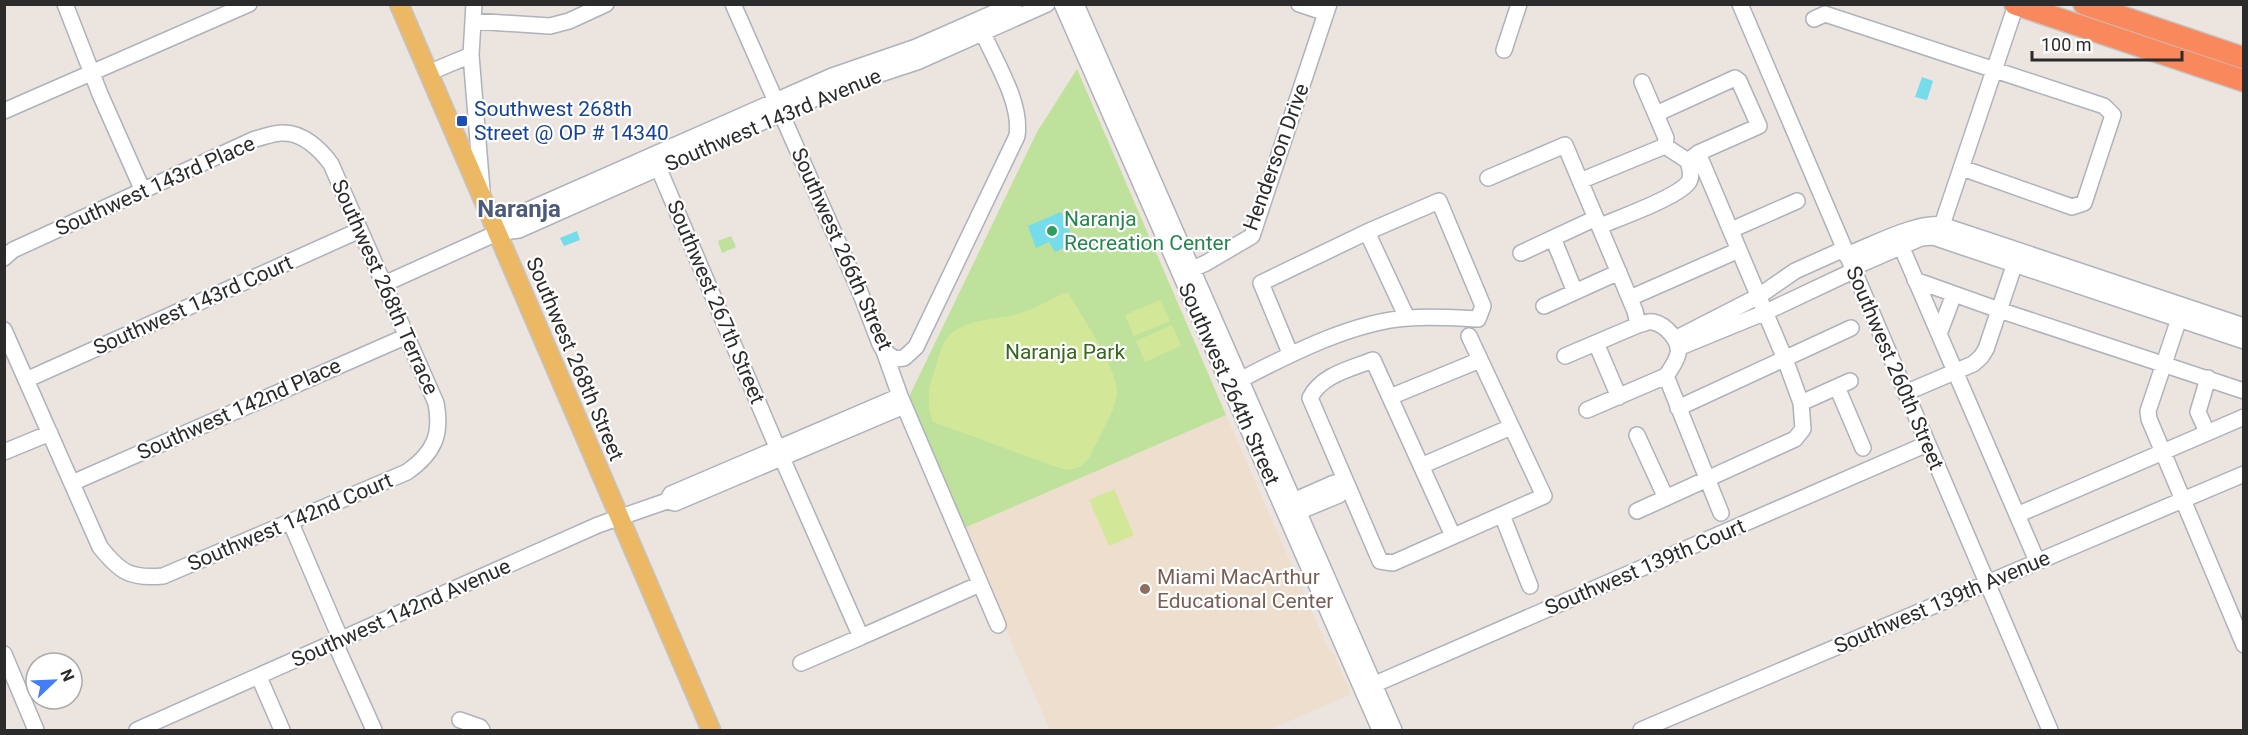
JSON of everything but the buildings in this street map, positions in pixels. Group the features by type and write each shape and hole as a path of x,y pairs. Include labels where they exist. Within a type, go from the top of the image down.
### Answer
{"highway":[{"path":"2084,4 2244,58"},
{"path":"2015,5 2244,81"}],"main road":[{"name":"Southwest 268th Street","path":"399,4 711,730"}],"street":[{"path":"65,4 100,94 143,191"},
{"path":"4,111 249,4"},
{"path":"474,4 471,55 483,200"},
{"path":"473,21 550,26 568,21 606,4"},
{"name":"Southwest 266th Street","path":"734,4 889,355"},
{"name":"Southwest 143rd Avenue","path":"778,108 838,74 916,48 1014,4"},
{"name":"Southwest 143rd Avenue","path":"384,284 497,233 513,217 656,162 778,108 910,64 1047,4"},
{"name":"Southwest 264th Street","path":"1062,4 1186,272 1368,687 1394,730"},
{"name":"Southwest 264th Street","path":"1076,4 1186,272 1238,376 1296,507 1368,687 1380,730"},
{"path":"1299,4 1328,9"},
{"name":"Southwest 260th Street","path":"1740,4 1988,582 2047,730"},
{"path":"1504,50 1518,5"},
{"path":"1942,225 2015,5"},
{"name":"Henderson Drive","path":"1186,272 1252,236 1328,9"},
{"path":"1814,19 1825,14 2104,106 2114,115 2084,202 2072,207 1962,168"},
{"path":"983,33 1014,103 1018,127 1012,145 916,347 904,358 889,355 902,401 998,624"},
{"path":"428,73 471,55"},
{"path":"1656,114 1735,78 1739,81 1759,126 1693,157"},
{"path":"1642,82 1666,138 1665,146"},
{"name":"Southwest 143rd Place","path":"9,254 255,139 282,132 300,136"},
{"name":"Southwest 268th Terrace","path":"300,136 324,154 331,164 436,403 438,428 430,452"},
{"path":"1488,178 1565,145 1630,298 1638,325"},
{"path":"1580,182 1665,146 1693,157 1731,230 1785,358 1801,403 1803,429 1795,439 1637,512"},
{"path":"1521,252 1677,192 1689,182 1693,157"},
{"name":"Southwest 267th Street","path":"656,162 861,637"},
{"path":"1238,376 1264,369 1290,353 1363,327 1407,318 1478,319 1483,306 1440,201 1367,232 1261,283 1290,353"},
{"path":"1731,230 1797,201"},
{"path":"1719,324 1766,312 1849,261 1930,224 1942,225 2181,313 2244,341"},
{"name":"Southwest 143rd Court","path":"26,380 360,230"},
{"path":"1367,232 1407,318"},
{"path":"1677,344 1719,324 1795,272 1849,261 1921,238 1934,237 2181,313 2244,326"},
{"path":"1553,238 1575,292"},
{"path":"1901,246 2037,561"},
{"path":"1630,298 1739,250"},
{"path":"1905,393 1973,364 1981,357 2015,263"},
{"path":"1544,306 1619,272"},
{"path":"1915,280 2244,391"},
{"path":"1939,334 1954,294"},
{"path":"2181,313 2148,411 2152,429 2244,645"},
{"path":"1565,356 1638,325 1654,322 1667,330 1677,344 1677,358 1666,375 1587,410"},
{"path":"1678,408 1851,328"},
{"path":"4,330 72,483"},
{"name":"Southwest 142nd Place","path":"72,483 407,336"},
{"path":"1453,536 1373,360 1324,380 1316,387 1310,398 1380,561 1393,564 1544,496 1469,336"},
{"path":"1596,343 1619,397"},
{"path":"1390,398 1480,360"},
{"path":"1666,375 1721,513"},
{"path":"2207,432 2198,412 2208,378"},
{"path":"1801,403 1844,384 1863,448"},
{"name":"Southwest 142nd Avenue","path":"137,730 598,525 667,501 671,494 780,453 902,401"},
{"path":"2018,515 2244,417"},
{"path":"1421,466 1511,427"},
{"path":"4,452 50,433"},
{"path":"1637,435 1666,498"},
{"name":"Southwest 139th Court","path":"1368,687 1927,444"},
{"name":"Southwest 142nd Court","path":"72,483 100,547 113,563 125,572 143,578 163,576 408,472 430,452"},
{"name":"Southwest 139th Avenue","path":"1641,730 2244,474"},
{"path":"1296,507 1320,496 1339,495 1347,486"},
{"path":"1502,515 1530,586"},
{"path":"290,521 374,730"},
{"path":"801,663 980,584"},
{"path":"4,654 36,730"},
{"path":"259,677 282,730"},
{"path":"460,720 480,727 482,730"}],"shaded area":[{"name":"Miami MacArthur Educational Center","path":"1226,415 1328,648 1335,657 1351,694 1269,730 1050,730 962,529"}],"green space":[{"name":"Naranja Park","path":"1077,69 1226,415 962,529 906,403 1037,132"},
{"path":"731,236 736,247 722,253 718,241"},
{"path":"1064,293 1069,294 1098,343 1116,383 1117,393 1114,407 1085,463 1071,469 1059,468 933,422 929,403 930,384 945,341 952,333 978,321 1023,312"},
{"path":"1160,300 1170,321 1134,336 1125,315"},
{"path":"1172,325 1181,346 1145,362 1136,341"},
{"path":"1114,489 1134,535 1109,546 1089,500"}],"water":[{"path":"1922,77 1933,81 1927,100 1915,97"},
{"path":"1061,212 1075,243 1055,252 1049,242 1036,248 1028,226"},
{"path":"577,231 580,240 564,246 560,238"}],"place":[{"name":"Southwest 268th Street @ OP # 14340","path":"462,121"},
{"name":"Naranja Recreation Center","path":"1052,231"},
{"name":"Miami MacArthur Educational Center","path":"1145,589"}],"district":[{"name":"Naranja","path":"519,209"}]}
